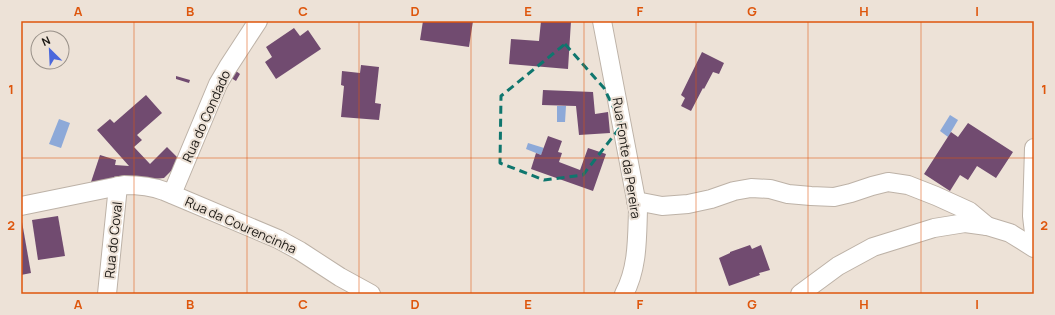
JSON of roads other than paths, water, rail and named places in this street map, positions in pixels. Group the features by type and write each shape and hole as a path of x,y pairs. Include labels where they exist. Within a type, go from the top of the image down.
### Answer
{"street":[{"name":"Rua do Condado","path":"172,194 218,84 258,21"},
{"name":"Rua Fonte da Pereira","path":"602,21 638,210 635,262 627,289 624,294"},
{"path":"1034,148 1032,216 1034,233"},
{"path":"636,201 662,206 688,204 711,199 734,191 751,188 770,189 788,194 834,197 888,182 908,185 936,196 969,211 987,226"},
{"name":"Rua da Courencinha","path":"21,206 118,186 150,186 278,239 300,251 344,280 371,294"},
{"name":"Rua do Coval","path":"107,294 118,186"},
{"path":"800,294 838,266 873,247 934,228 965,223 987,226 1010,234 1034,248"}],"water":[{"path":"557,106 566,106 565,122 557,122"},
{"path":"950,115 958,120 948,137 940,131"},
{"path":"59,119 70,123 61,148 49,144"},
{"path":"528,143 544,148 541,155 526,149"}]}
